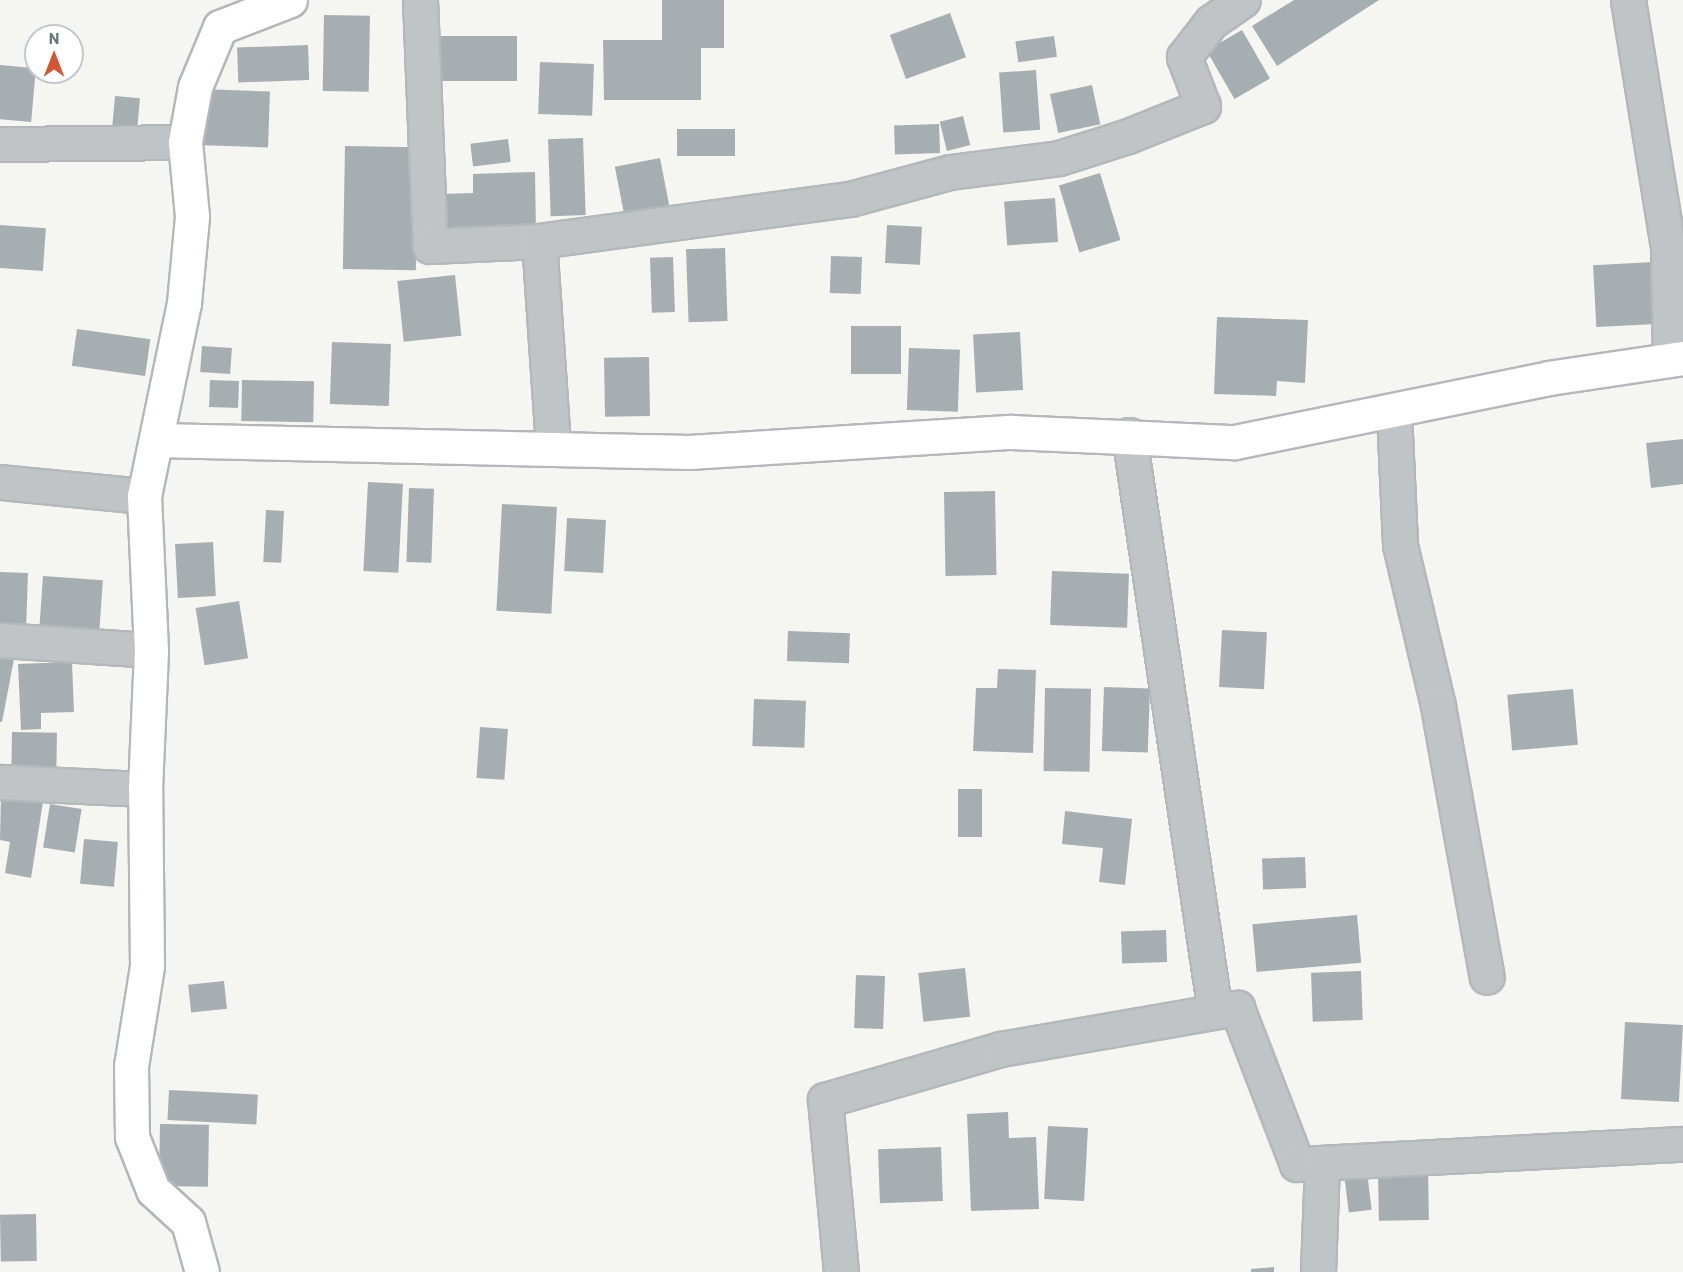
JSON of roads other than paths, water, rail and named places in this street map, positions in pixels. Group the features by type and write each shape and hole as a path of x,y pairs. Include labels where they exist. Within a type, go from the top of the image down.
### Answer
{"street":[{"path":"202,1272 188,1222 153,1190 132,1137 131,1066 147,966 145,789 151,650 144,496 184,303 192,216 185,142 195,87 220,27 290,0"},
{"path":"420,0 430,246 538,241 850,199 950,172 1059,158 1128,136 1203,106 1184,57 1211,22 1243,0"},
{"path":"157,440 553,445 689,452 944,434 1130,435 1235,442 1394,412 1549,378 1676,359 1668,246 1628,0"},
{"path":"0,144 185,142"},
{"path":"538,241 553,445"},
{"path":"1394,412 1400,545 1438,706 1487,977"},
{"path":"1130,435 1215,1012"},
{"path":"0,482 144,496"},
{"path":"0,640 151,650"},
{"path":"0,782 145,789"},
{"path":"841,1272 825,1100 1001,1049 1237,1008 1297,1164 1683,1144"},
{"path":"1318,1272 1322,1164"}]}
